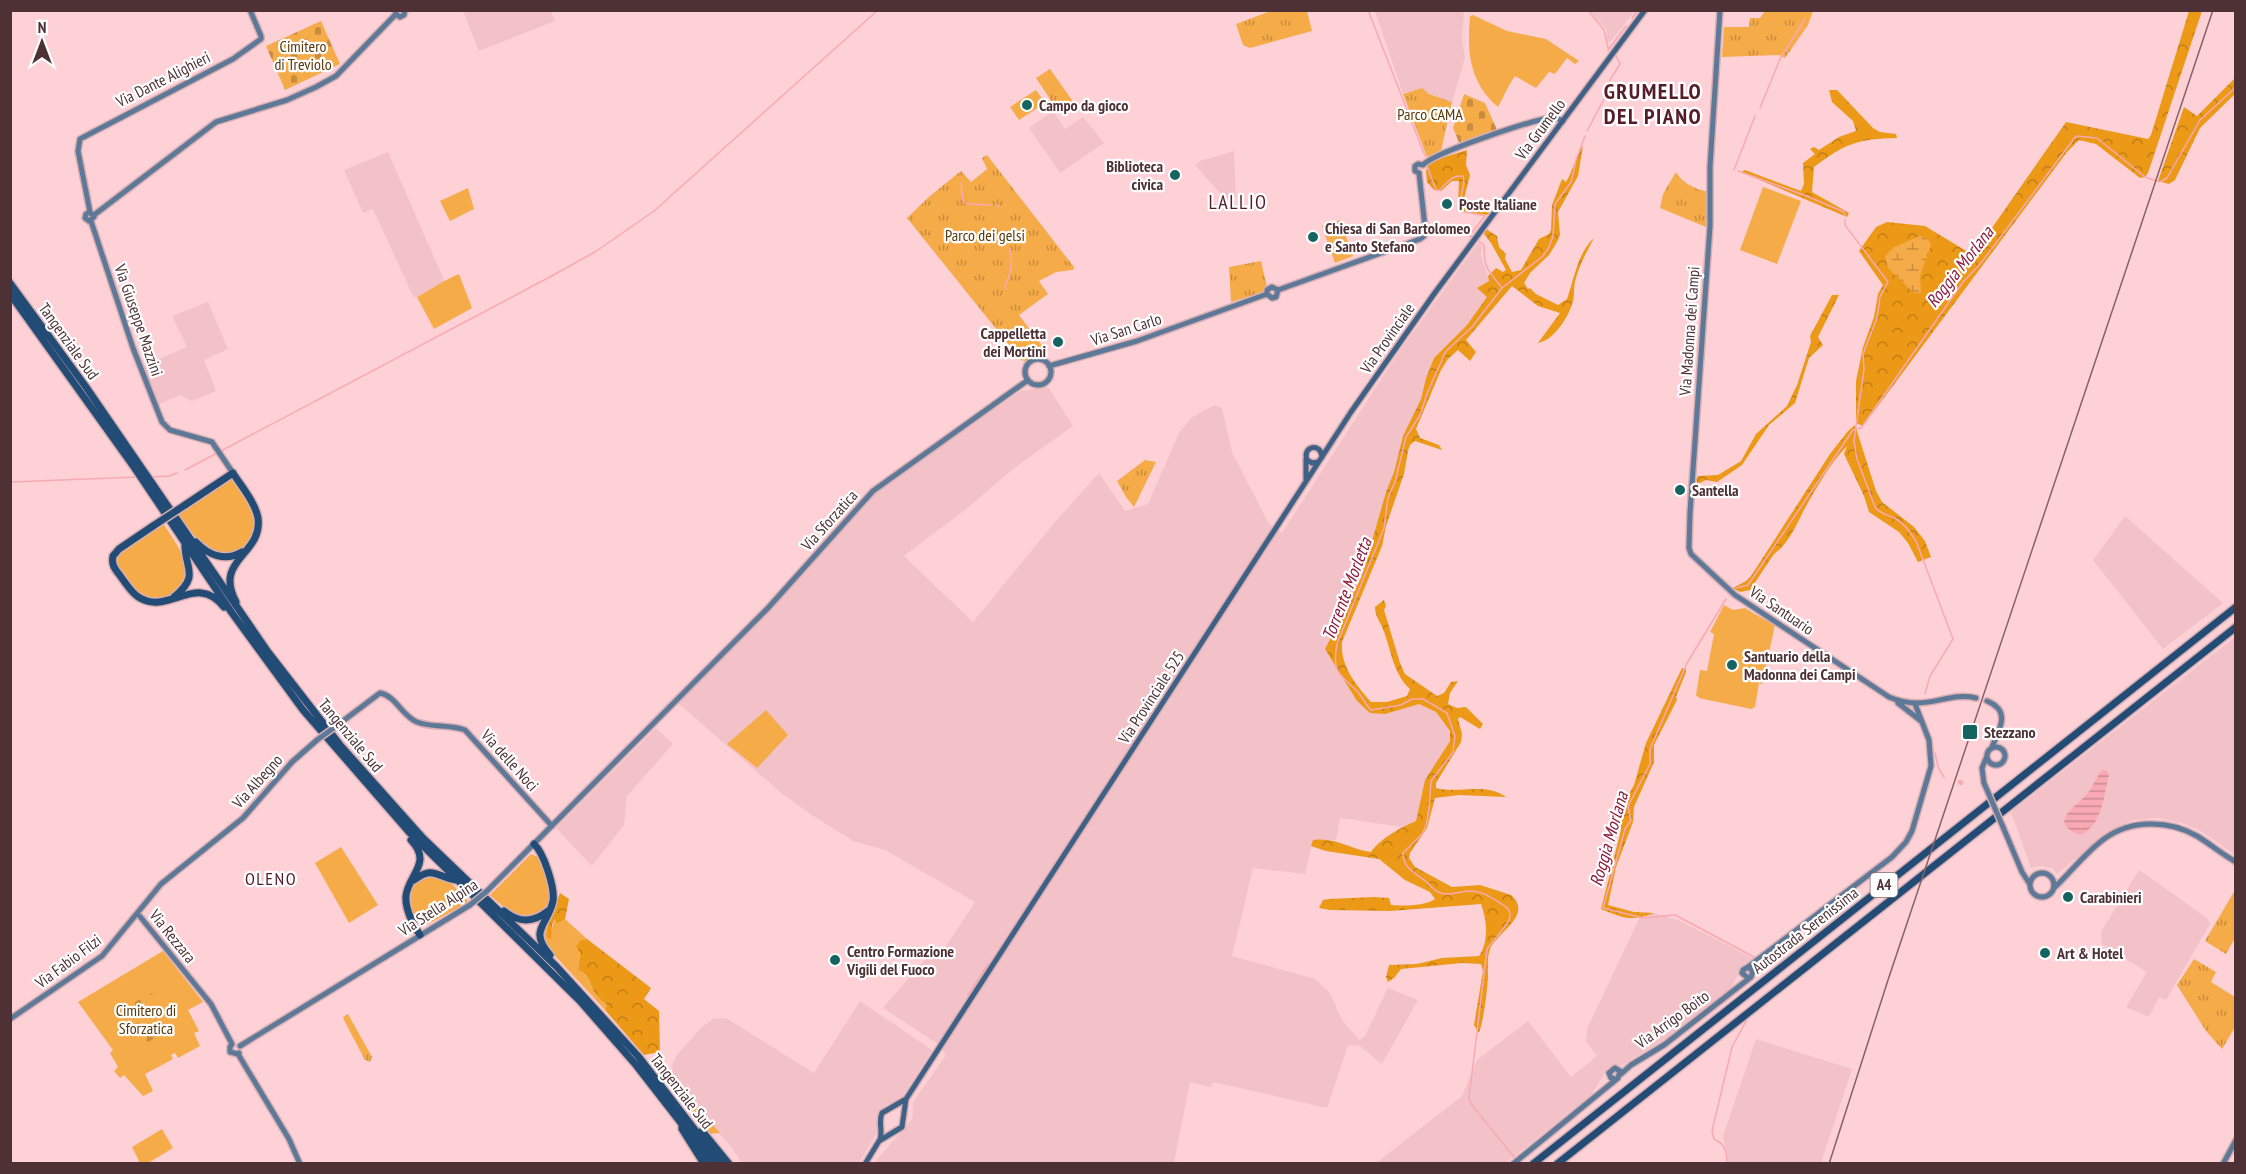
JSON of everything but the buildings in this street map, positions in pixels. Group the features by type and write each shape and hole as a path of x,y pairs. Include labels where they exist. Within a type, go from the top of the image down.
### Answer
{"highway":[{"name":"Tangenziale Sud","path":"10,283 137,466 143,481 232,614 303,710 409,832 560,970 639,1056 713,1164"},
{"name":"Tangenziale Sud","path":"10,294 137,466 152,481 268,652 340,745 459,878 580,1001 721,1164"},
{"path":"232,614 211,596 200,592 191,592 154,603 140,598 129,588 112,563 113,555 119,549 233,473 258,517 256,534 249,547 232,567 230,584 235,599 268,652"},
{"path":"164,499 195,541 207,551 231,557 249,547"},
{"path":"170,600 184,587 189,578 190,566 185,543"},
{"name":"Autostrada Serenissima","path":"1533,1164 2235,607"},
{"name":"Autostrada Serenissima","path":"1557,1164 2235,627"},
{"path":"409,832 410,839 418,850 420,858 418,871 407,891 406,900 414,922 420,927 420,935"},
{"path":"534,844 542,858 553,889 553,900 541,926 539,937 560,970"},
{"path":"412,882 429,872 459,878 515,919 533,920 550,909"},
{"path":"704,1164 682,1129 685,1121 703,1132 729,1164"}],"main road":[{"name":"Via Grumello","path":"1457,264 1645,10"},
{"name":"Via Provinciale","path":"1341,428 1457,264"},
{"name":"Via Provinciale 525","path":"906,1099 1341,428"},
{"path":"1306,481 1308,449 1333,442"},
{"path":"1306,458 1311,463 1320,459 1321,452 1317,448"},
{"path":"865,1164 879,1141 882,1127 880,1115 886,1109 906,1099"},
{"path":"879,1141 899,1131 902,1127 906,1099"},
{"path":"891,1108 903,1114"},
{"path":"882,1127 891,1133"}],"street":[{"name":"Via Dante Alighieri","path":"92,213 78,151 78,143 84,135 237,57 261,39 250,10"},
{"path":"92,213 216,122 287,100 336,76 395,12 402,17 405,10"},
{"name":"Via Madonna dei Campi","path":"1693,472 1720,10"},
{"name":"Via San Carlo","path":"1049,366 1137,340 1267,294 1272,286 1278,290 1420,239 1424,236 1425,227 1419,173 1414,170 1415,166 1423,165 1428,160 1445,153 1526,125 1552,118 1563,121"},
{"name":"Via Giuseppe Mazzini","path":"92,213 94,219 91,221 133,348 165,427 209,440 215,445 233,473"},
{"path":"1041,360 1049,366 1051,375 1044,384 1035,385 1028,380 1026,373 1030,363 1041,360"},
{"name":"Via Sforzatica","path":"673,704 768,608 877,488 1028,380"},
{"name":"Via Santuario","path":"1693,472 1689,548 1695,558 1731,591 1889,698 1902,703 1915,704 1966,697 1976,698"},
{"name":"Via Albegno","path":"157,889 169,876 243,818 292,762 317,740 380,693"},
{"name":"Via delle Noci","path":"380,693 389,696 410,718 417,722 425,725 448,725 465,729 552,826"},
{"path":"1889,698 1918,718 1927,703"},
{"path":"1987,701 2000,713 2001,724 1982,772 1984,783 2032,893 2040,897 2048,896 2067,874 2106,838 2124,829 2145,824 2174,826 2196,836 2235,862"},
{"name":"Via Stella Alpina","path":"240,1046 470,905 488,891 673,704"},
{"name":"Via Arrigo Boito","path":"1746,977 1743,970 1751,969 1768,951 1892,857 1906,842 1916,822 1931,766 1929,740 1918,718 1915,704"},
{"path":"1982,772 2000,764 2005,759 2004,751 1999,747 1998,735"},
{"path":"1992,748 1999,747"},
{"path":"1987,755 1988,760 1995,765"},
{"path":"2019,863 2025,871 2034,875 2043,873 2051,877 2067,874"},
{"path":"2029,883 2034,875"},
{"path":"2051,877 2054,888"},
{"name":"Via Fabio Filzi","path":"10,1019 98,960 157,889"},
{"name":"Via Rezzara","path":"138,914 213,1007 232,1044"},
{"name":"Via Arrigo Boito","path":"1600,1091 1612,1069 1619,1071 1664,1045 1728,995 1746,977 1752,976 1751,969"},
{"path":"238,1054 240,1046 232,1044 230,1052 238,1054 283,1128 300,1164"},
{"name":"Via Arrigo Boito","path":"1513,1164 1586,1106 1616,1079 1619,1071"},
{"path":"1610,1075 1616,1079"},
{"path":"2223,1164 2235,1140"}],"shaded area":[{"path":"463,11 551,11 555,21 479,51"},
{"path":"1375,11 1464,11 1462,40 1465,58 1452,102 1429,94 1422,88 1403,94"},
{"path":"1590,11 1635,11 1609,43 1606,39 1607,30"},
{"path":"1053,111 1065,129 1083,117 1104,143 1060,173 1029,128"},
{"path":"1234,151 1236,196 1229,203 1195,165 1200,161"},
{"path":"388,152 444,280 442,284 414,298 373,209 363,213 344,170"},
{"path":"1478,243 1482,246 1481,255 1489,280 1488,297 1467,325 1434,358 1421,399 1403,436 1362,576 1325,649 1370,713 1419,704 1436,712 1450,731 1450,741 1425,780 1416,821 1402,827 1340,818 1336,840 1313,840 1305,874 1253,868 1232,956 1315,979 1330,993 1342,1020 1359,1040 1365,1036 1388,988 1418,1000 1382,1064 1360,1046 1348,1045 1327,1108 1214,1082 1210,1087 1190,1082 1174,1163 874,1163 912,1119 913,1102 946,1055 938,1044 883,1008 931,952 946,946 975,902 885,850 853,841 812,815 780,792 678,703 795,584 876,490 1021,391 1048,387 1073,426 1013,469 965,510 904,556 973,622 1055,522 1099,473 1125,511 1148,504 1179,433 1192,417 1214,405 1222,408 1232,452 1269,524 1282,533 1396,356"},
{"path":"208,302 228,349 204,360 216,391 192,401 180,395 157,405 143,366 187,347 172,316"},
{"path":"2125,516 2223,603 2163,649 2093,560"},
{"path":"2235,637 2235,855 2204,833 2185,824 2159,818 2134,820 2111,830 2057,874 2052,868 2041,866 2031,868 2011,812"},
{"path":"656,728 673,744 627,796 624,825 592,866 556,828"},
{"path":"2102,770 2107,771 2109,775 2101,810 2088,830 2080,835 2065,825 2065,820 2089,791"},
{"path":"2139,870 2207,918 2210,924 2166,1000 2159,997 2149,1017 2126,1007 2147,972 2102,944 2101,932"},
{"path":"1654,913 1678,920 1753,958 1744,964 1730,989 1668,1037 1622,1065 1613,1066 1606,1071 1591,1095 1506,1163 1375,1164 1462,1096 1477,1060 1528,1021 1571,1077 1597,1056 1586,1041 1587,1029 1639,919"},
{"path":"860,1001 932,1050 898,1103 886,1105 877,1116 877,1133 859,1163 742,1163 729,1144 698,1110 673,1074 672,1066 676,1056 701,1028 713,1019 725,1018 814,1073"},
{"path":"1756,1039 1852,1069 1821,1163 1728,1163 1723,1136"}],"green space":[{"path":"1271,11 1307,11 1312,31 1250,48 1243,45 1236,24"},
{"path":"1765,11 1813,11 1808,25 1785,58 1779,55 1722,57 1724,27 1749,27 1750,18 1760,18"},
{"path":"2189,11 2202,11 2145,177 2140,178 2096,144 2079,140 2067,152 1863,426 1856,423 1856,381 1863,347 1874,317 1878,294 1883,285 1859,251 1876,227 1887,222 1925,226 1973,255 2066,122 2148,139"},
{"path":"1473,15 1507,31 1546,39 1579,61 1575,64 1567,58 1555,74 1549,72 1536,88 1515,76 1498,107 1481,87 1472,66 1469,29 1470,16"},
{"name":"Cimitero di Treviolo","path":"321,21 340,64 285,90 266,46"},
{"path":"1050,69 1074,103 1065,109 1054,105 1036,78"},
{"path":"2235,78 2235,94 2200,128 2175,180 2169,184 2158,181 2184,107 2197,116"},
{"name":"Parco CAMA","path":"1422,88 1429,94 1452,102 1441,151 1427,157 1403,94"},
{"name":"Campo da gioco","path":"1036,90 1045,103 1019,120 1010,107"},
{"path":"1829,90 1837,90 1873,128 1880,132 1896,134 1897,138 1853,144 1835,152 1814,167 1812,192 1849,213 1847,217 1741,172 1745,170 1801,191 1804,184 1803,163 1815,154 1810,149 1814,147 1819,150 1839,137 1856,131 1853,121 1832,102"},
{"path":"1464,94 1485,103 1498,132 1460,145 1453,128"},
{"path":"1583,146 1578,176 1558,212 1560,235 1557,242 1549,255 1530,273 1524,283 1528,289 1530,288 1536,294 1558,305 1567,299 1580,258 1594,238 1578,273 1568,314 1555,333 1538,343 1560,313 1538,306 1512,286 1466,340 1476,352 1470,361 1458,350 1448,359 1416,429 1420,438 1439,445 1442,450 1415,441 1410,445 1404,474 1386,526 1382,546 1342,642 1346,667 1371,702 1387,702 1407,696 1410,689 1396,669 1376,613 1375,607 1384,600 1386,606 1384,610 1405,674 1437,696 1444,693 1451,682 1458,681 1450,693 1448,704 1457,708 1466,707 1483,724 1480,729 1460,717 1458,719 1462,734 1461,742 1436,783 1436,788 1489,790 1506,797 1459,795 1435,798 1427,828 1409,858 1415,867 1452,887 1480,885 1511,895 1517,902 1516,917 1489,952 1486,998 1479,1033 1474,1025 1483,971 1481,964 1462,963 1401,969 1388,982 1386,977 1389,965 1479,956 1486,931 1481,904 1390,911 1319,908 1323,900 1329,899 1389,898 1391,905 1402,905 1420,904 1435,899 1430,892 1405,880 1379,859 1326,851 1311,846 1313,840 1329,840 1371,852 1391,834 1416,821 1425,780 1450,741 1450,731 1436,712 1419,704 1385,714 1370,713 1357,701 1325,649 1362,576 1403,436 1421,399 1434,358 1467,325 1487,297 1477,288 1489,281 1488,276 1496,268 1503,272 1506,270 1484,234 1486,229 1497,236 1499,247 1506,254 1505,259 1512,272 1521,270 1539,239 1549,234 1551,230 1552,205 1562,179 1566,182"},
{"path":"1467,150 1466,165 1470,175 1464,199 1466,206 1478,211 1489,209 1487,215 1460,211 1459,181 1452,181 1441,191 1434,190 1427,182 1426,171 1429,162"},
{"name":"Parco dei gelsi","path":"987,155 1074,267 1073,270 1056,272 1039,281 1048,294 1019,315 1044,348 1041,358 1029,362 1021,360 907,218 961,171 971,182 987,169 982,158"},
{"path":"1676,172 1691,186 1711,192 1706,227 1660,208 1663,194"},
{"path":"1763,187 1801,201 1777,264 1740,250"},
{"path":"468,188 474,209 450,221 440,201"},
{"path":"1340,220 1353,256 1335,263 1322,226"},
{"path":"1920,236 1928,239 1931,245 1920,276 1921,293 1914,293 1888,268 1885,256 1894,247"},
{"path":"1261,261 1267,287 1264,292 1231,302 1229,267"},
{"path":"459,274 472,308 434,329 417,297"},
{"path":"1832,295 1839,295 1818,337 1823,345 1809,358 1795,403 1769,425 1742,465 1717,482 1706,480 1698,484 1696,480 1698,476 1718,475 1741,461 1756,434 1787,406 1797,385 1811,342 1810,336"},
{"path":"1855,425 1876,491 1882,502 1914,527 1925,541 1931,557 1918,562 1899,532 1869,512 1844,454 1847,446 1824,475 1788,539 1774,554 1750,590 1740,592 1733,588 1751,576 1830,454"},
{"path":"1145,460 1156,462 1134,507 1117,481"},
{"path":"233,476 254,513 254,532 250,540 236,551 218,552 200,541 178,514"},
{"path":"163,523 184,559 185,575 183,583 172,594 157,600 149,599 132,588 121,572 117,560 119,553"},
{"path":"1724,605 1733,610 1745,608 1775,625 1762,684 1759,683 1755,707 1751,709 1699,698 1696,695 1700,670 1707,671 1714,634 1710,632"},
{"path":"1682,668 1686,669 1686,672 1676,697 1677,700 1654,745 1654,762 1634,807 1633,822 1616,867 1608,905 1634,912 1654,913 1633,918 1622,917 1601,909 1621,830 1619,813 1634,785 1646,743"},
{"path":"766,710 788,735 757,768 727,744"},
{"path":"341,847 378,905 349,923 315,863"},
{"path":"531,854 538,857 549,885 551,900 543,912 529,918 511,913 490,895"},
{"path":"438,875 448,880 469,902 424,925 413,913 410,891 414,883 420,879"},
{"path":"2235,890 2235,938 2226,954 2205,941"},
{"path":"560,893 569,899 565,919 557,924 555,919 552,925 551,939 547,937 548,925"},
{"path":"554,911 548,925 550,934 555,919 557,924 565,919 587,939 581,940 578,970 585,975 597,995 607,1005 605,1010 546,946 545,928"},
{"path":"587,939 651,988 644,999 659,1011 660,1052 644,1055 605,1010 607,1005 597,995 585,974 578,970 580,953 576,946 581,940"},
{"path":"163,951 203,1002 188,1010 199,1031 194,1033 200,1046 178,1058 175,1053 171,1055 173,1059 145,1074 153,1091 143,1096 124,1075 120,1078 114,1071 118,1067 110,1053 113,1050 78,1002"},
{"path":"2194,959 2216,972 2211,982 2235,997 2235,1027 2222,1049 2206,1031 2177,985"},
{"name":"Cimitero di Sforzatica","path":"152,993 172,1029 140,1046 120,1010"},
{"path":"348,1014 372,1057 370,1062 365,1060 344,1020 343,1017"},
{"path":"661,1061 685,1096 683,1103 650,1062"},
{"path":"670,1071 686,1094 720,1133 709,1134 683,1103 685,1096"},
{"path":"162,1129 173,1148 148,1163 140,1163 132,1147"}],"waterway":[{"path":"185,470 595,252 654,211 878,10"},
{"path":"1368,10 1425,156"},
{"name":"Torrente Morletta","path":"1588,10 1604,30 1608,48"},
{"path":"1632,18 1638,10"},
{"name":"Roggia Morlana","path":"1760,108 1780,59 1805,19"},
{"path":"1608,50 1626,26"},
{"name":"Torrente Morletta","path":"1606,95 1610,80 1620,64 1616,56"},
{"name":"Roggia Morlana","path":"1736,588 1748,585 1853,430 1861,428 1963,282 1981,263 2076,136 2097,138 2145,177 2160,182 2167,178 2200,120 2236,87"},
{"name":"Torrente Morletta","path":"1587,131 1604,99"},
{"name":"Roggia Morlana","path":"1734,170 1755,116"},
{"name":"Torrente Morletta","path":"1515,1158 1471,1104 1469,1098 1487,949 1507,923 1510,911 1504,905 1478,892 1446,894 1438,892 1410,869 1403,858 1403,853 1422,834 1426,826 1431,781 1453,752 1455,736 1447,713 1423,699 1412,699 1401,705 1371,710 1338,671 1335,661 1337,644 1384,528 1388,498 1395,482 1406,437 1420,415 1446,351 1472,327 1502,288 1543,256 1549,247 1553,236 1555,204 1571,182 1585,136"},
{"path":"1427,166 1436,190 1440,190 1453,178 1463,176 1460,211 1485,216 1469,236 1472,237"},
{"name":"Roggia Morlana","path":"1738,171 1809,197 1844,212 1845,215"},
{"path":"961,183 963,201 967,204 990,205"},
{"path":"1845,220 1845,225 1888,282 1880,297 1877,318 1863,354 1864,369 1854,441 1857,459 1875,507 1902,523 1916,541 1953,639 1930,676 1925,694"},
{"path":"1478,241 1484,245 1488,269 1502,288"},
{"path":"1006,289 1005,285 1011,267 1010,249"},
{"path":"151,477 177,473"},
{"path":"10,482 138,477"},
{"name":"Roggia Morlana","path":"1726,599 1687,663 1650,749 1650,764 1628,806 1631,820 1625,829 1603,908 1643,918 1675,915 1754,957"},
{"name":"Roggia Morlana","path":"1935,753 1938,767 1944,777"},
{"path":"968,995 988,964"},
{"name":"Roggia Morlana","path":"1727,1164 1725,1148 1714,1139 1712,1131 1732,1047 1750,1014"}],"railway":[{"path":"1829,1164 1888,980 2213,10"}],"place":[{"name":"Campo da gioco","path":"1027,105"},
{"name":"Biblioteca civica","path":"1175,175"},
{"name":"Poste Italiane","path":"1447,204"},
{"name":"Chiesa di San Bartolomeo e Santo Stefano","path":"1313,237"},
{"name":"Cappelletta dei Mortini","path":"1058,342"},
{"name":"Santella","path":"1680,490"},
{"name":"Santuario della Madonna dei Campi","path":"1732,665"},
{"name":"Stezzano","path":"1970,732"},
{"name":"Carabinieri","path":"2068,897"},
{"name":"Art & Hotel","path":"2045,953"},
{"name":"Centro Formazione Vigili del Fuoco","path":"835,960"}],"district":[{"name":"GRUMELLO DEL PIANO","path":"1653,104"},
{"name":"LALLIO","path":"1238,202"},
{"name":"OLENO","path":"271,879"}]}
